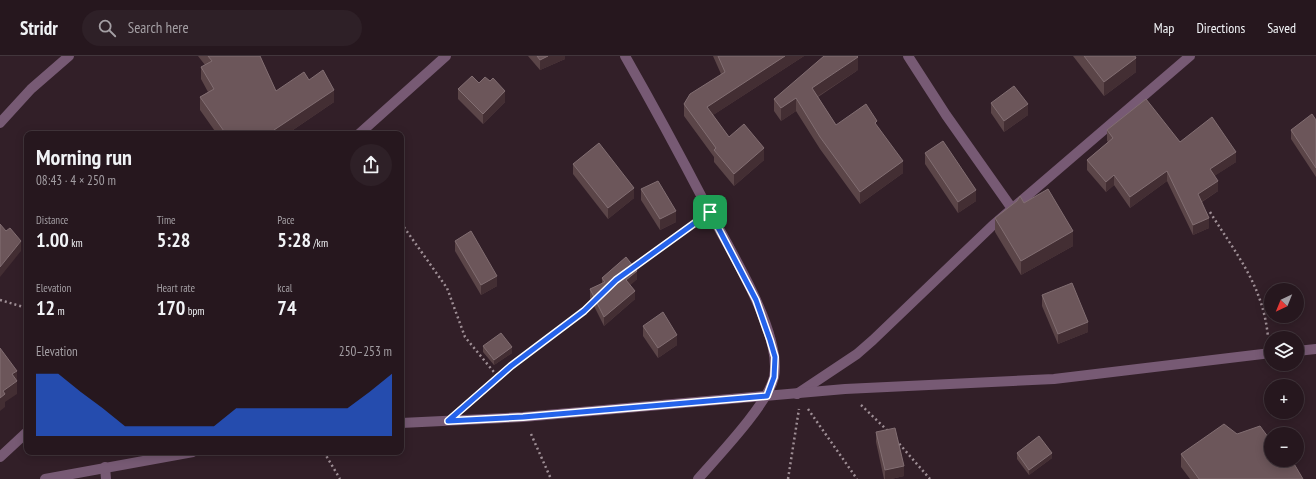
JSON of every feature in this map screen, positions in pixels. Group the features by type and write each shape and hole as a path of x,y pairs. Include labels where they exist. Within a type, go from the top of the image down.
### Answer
{"street":[{"path":"0,123 31,89 69,56"},
{"path":"362,131 446,56"},
{"path":"625,56 655,108 756,300 775,357 774,377 767,396 698,479"},
{"path":"908,56 946,115 1013,210"},
{"path":"799,396 857,354 992,226 1013,210 1190,56"},
{"path":"1304,350 1316,349"},
{"path":"404,423 523,417 767,396 799,396 845,389 1054,379 1264,354"},
{"path":"0,457 24,435"},
{"path":"45,479 176,455"},
{"path":"105,467 106,479"}],"path":[{"path":"627,272 710,212"},
{"path":"1210,212 1247,270 1258,292 1267,331"},
{"path":"404,227 447,288 464,337 498,377"},
{"path":"448,421 498,377 584,311 599,296"},
{"path":"0,300 24,307"},
{"path":"845,389 890,433"},
{"path":"788,479 799,396"},
{"path":"799,396 857,479"},
{"path":"523,417 551,479"},
{"path":"895,438 930,479"},
{"path":"326,455 340,479"}],"building":[{"path":"208,56 260,56 276,91 304,72 309,80 323,70 334,90 274,130 275,131 224,131 200,97 214,89 201,67 212,61"},
{"path":"537,56 548,56 540,60"},
{"path":"718,56 785,56 707,107 729,137 744,124 764,148 734,174 714,150 716,148 684,104 690,94 725,72"},
{"path":"824,56 858,57 812,88 836,125 866,104 877,121 875,123 903,161 860,192 820,137 796,98 781,108 774,99"},
{"path":"1084,56 1135,56 1136,58 1104,82"},
{"path":"472,76 479,83 485,77 490,81 493,78 505,91 483,114 458,89"},
{"path":"1014,86 1028,104 1004,121 991,103"},
{"path":"1146,99 1180,142 1212,117 1236,152 1210,169 1218,181 1198,194 1209,218 1193,225 1167,171 1130,197 1114,175 1106,182 1087,160 1113,138 1107,130"},
{"path":"1312,114 1316,120 1316,168 1291,130"},
{"path":"943,141 976,190 958,202 925,153"},
{"path":"599,143 634,188 608,208 573,164"},
{"path":"658,181 676,211 660,219 641,189"},
{"path":"1048,189 1073,231 1021,261 995,218 1017,201 1020,196 1024,203"},
{"path":"0,224 6,231 10,228 21,241 0,267"},
{"path":"471,231 497,276 481,285 455,241"},
{"path":"626,257 637,271 626,280 635,291 604,317 590,289 605,282 602,278"},
{"path":"1072,283 1088,322 1058,334 1042,295"},
{"path":"663,312 677,335 658,348 643,326"},
{"path":"501,333 512,347 494,360 483,346"},
{"path":"0,348 17,371 12,374 17,381 3,391 5,394 0,398"},
{"path":"1224,424 1237,434 1260,426 1264,431 1264,467 1296,467 1303,479 1199,479 1181,454"},
{"path":"895,428 904,466 885,470 876,432"},
{"path":"1039,436 1052,453 1029,470 1017,453"}],"route":[{"path":"710,212 756,300 770,340 775,357 774,377 767,396 523,417 448,421 511,366 584,311 616,280 710,212"}]}
